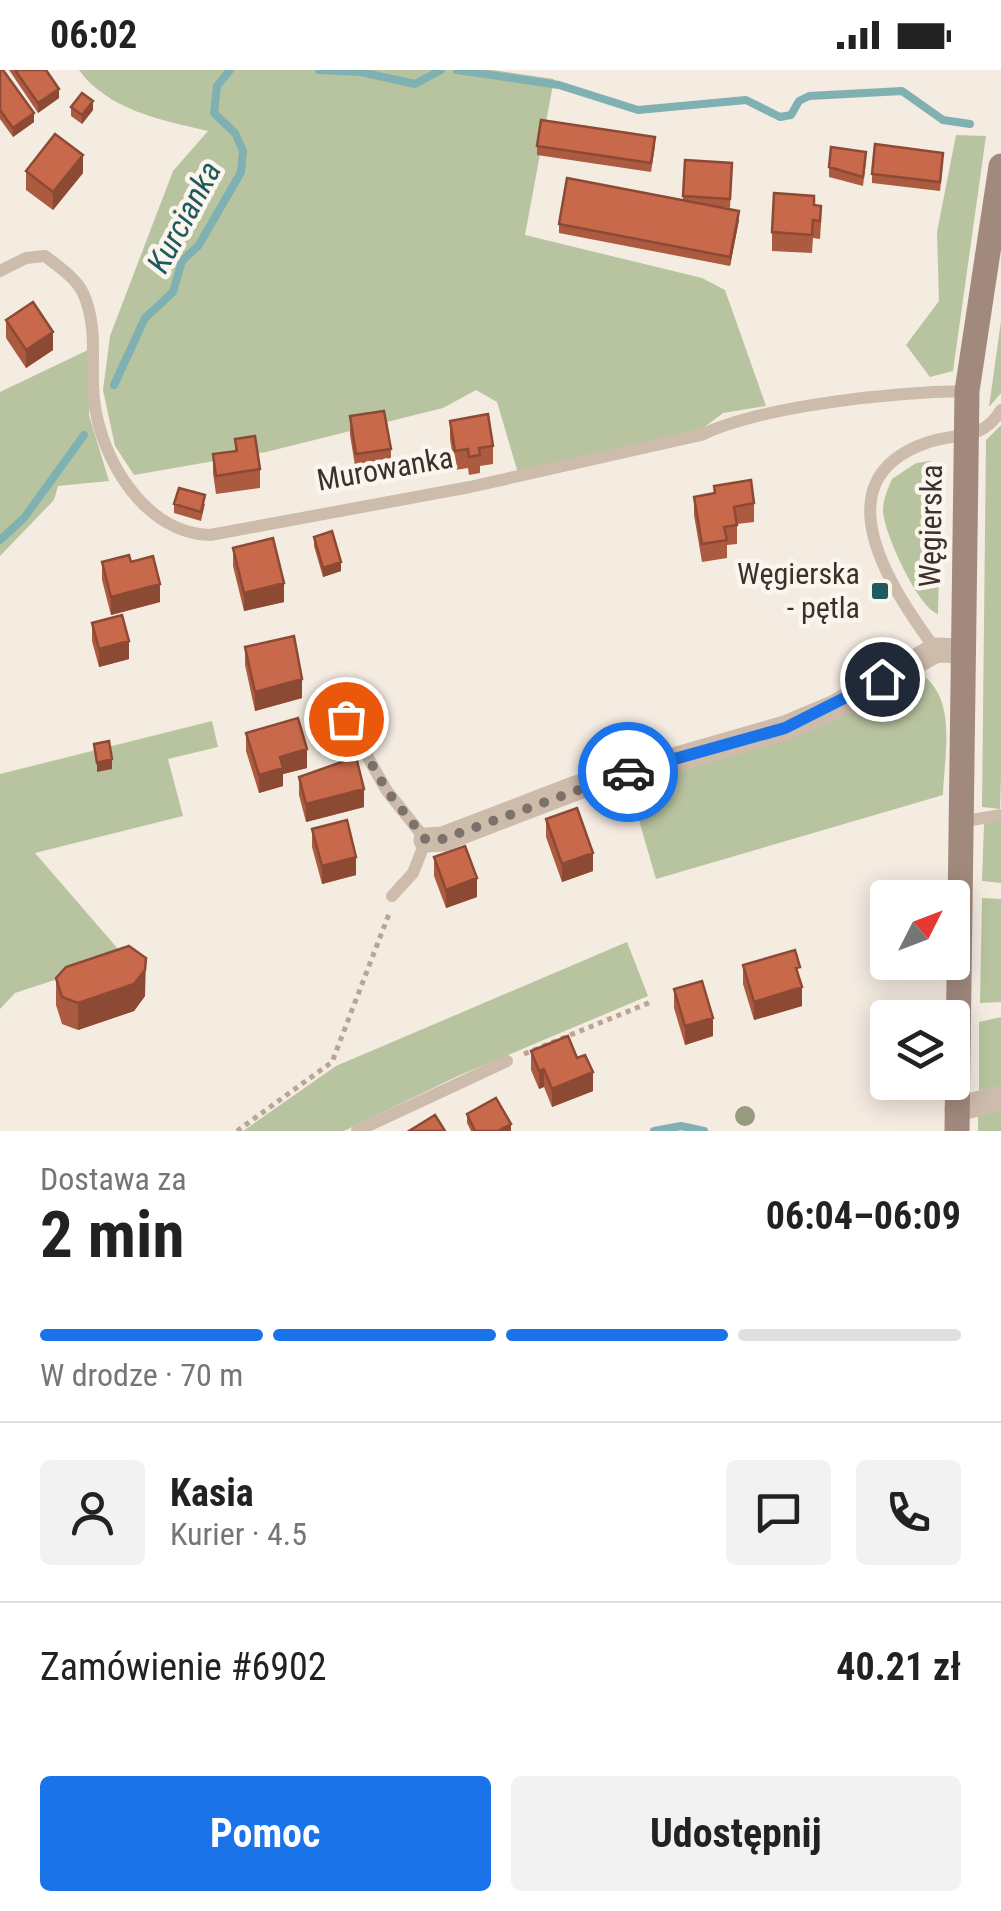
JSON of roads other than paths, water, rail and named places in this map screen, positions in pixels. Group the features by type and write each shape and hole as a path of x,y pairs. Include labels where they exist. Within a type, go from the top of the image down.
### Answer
{"main road":[{"name":"Węgierska","path":"957,1120 960,822 948,650 966,437 966,390 999,200 1001,166"}],"street":[{"path":"426,840 443,839 576,788 785,728 948,650"},
{"path":"957,1120 1001,1098"}],"lane":[{"name":"Murowanka","path":"0,270 26,258 44,256 83,290 94,331 94,402 108,452 151,512 187,534 210,535 470,487 702,435 731,421 916,391 966,390"},
{"path":"948,650 901,602 877,557 868,513 879,480 900,457 927,442 966,437 994,422 1001,410"},
{"path":"346,719 387,791 426,840 413,873 392,896"},
{"path":"960,822 1001,814"},
{"path":"357,1131 507,1061"}],"waterway":[{"name":"Kurcianka","path":"114,385 145,318 173,292 182,261 199,245 241,172 243,151 235,133 214,113 217,86 230,70"},
{"name":"Kurcianka","path":"319,70 361,72 415,84 441,70"},
{"name":"Kurcianka","path":"457,70 559,85 638,110 746,100 780,117 791,115 799,101 809,96 902,91 943,120 970,124"},
{"name":"Kurcianka","path":"0,540 24,518 84,435"},
{"path":"654,1131 681,1126 704,1131"}],"place":[{"name":"Węgierska - pętla","path":"880,591"}]}
